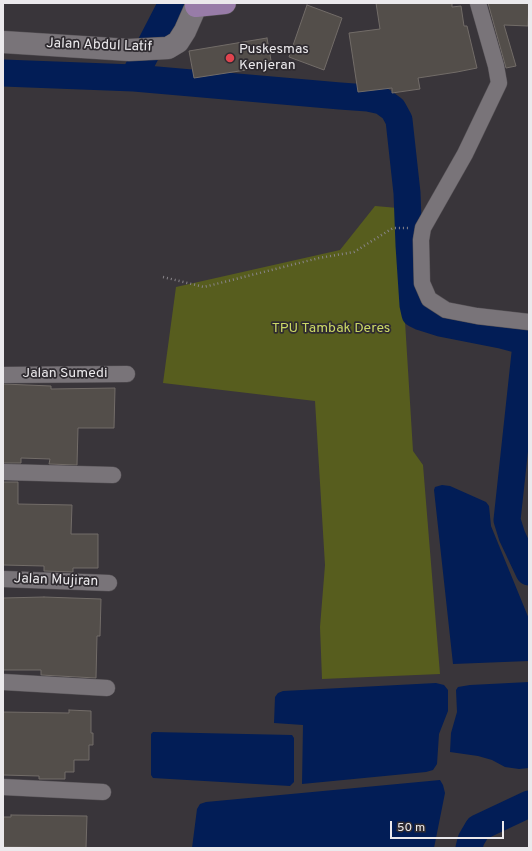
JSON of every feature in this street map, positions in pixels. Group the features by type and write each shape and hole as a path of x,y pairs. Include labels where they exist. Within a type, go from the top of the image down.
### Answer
{"main road":[{"path":"196,5 225,3"},
{"name":"Jalan Abdul Latif","path":"3,42 129,50 168,48 178,42 185,31 196,5"}],"street":[{"path":"478,3 496,66 499,82 464,154 423,228 421,240 422,283 429,299 446,310 477,316 529,322"},
{"name":"Jalan Sumedi","path":"3,375 127,374"},
{"path":"3,472 113,475"},
{"name":"Jalan Mujiran","path":"3,579 110,583"},
{"path":"3,682 107,688"},
{"path":"3,787 103,792"}],"path":[{"path":"163,278 204,287 319,258 354,252 393,228 411,228"}],"green space":[{"name":"TPU Tambak Deres","path":"375,206 398,208 413,451 423,465 440,674 322,679 320,627 325,565 315,401 163,383 176,287 340,250"}],"water":[{"path":"442,485 450,486 486,502 489,506 491,526 529,619 529,661 453,664 434,490 435,487"},
{"path":"529,682 529,768 519,769 505,767 492,760 478,756 450,752 451,733 457,712 456,690 458,687"},
{"path":"436,683 444,685 448,690 448,711 439,734 437,764 433,770 426,772 302,784 303,725 274,723 275,697 278,693 283,691"},
{"path":"153,732 292,735 294,738 294,782 290,786 153,778 151,775 151,734"},
{"path":"440,780 445,793 434,848 192,848 197,809 200,804 206,802"}],"building":[{"path":"376,3 452,3 452,7 461,6 464,26 467,26 477,68 418,78 420,89 392,93 392,88 358,92 349,33 380,29"},
{"path":"488,3 529,3 528,26 504,25 516,66 506,68"},
{"path":"307,5 342,18 324,70 289,57"},
{"name":"Puskesmas Kenjeran","path":"267,38 272,66 194,78 189,51"},
{"path":"3,384 51,386 51,389 115,388 114,428 78,428 77,465 49,464 50,459 21,458 21,463 3,463"},
{"path":"3,482 18,482 18,504 72,505 71,534 98,534 98,568 73,568 73,572 44,571 44,566 3,565"},
{"path":"44,597 101,599 100,636 97,636 96,678 41,675 41,670 3,670 3,598"},
{"path":"69,710 91,711 91,733 93,733 93,745 89,745 89,760 74,760 74,772 65,772 65,779 39,779 39,776 3,775 3,712 69,713"},
{"path":"11,815 87,816 86,848 3,847 3,817 11,817"}],"waterway":[{"path":"137,71 172,3"},
{"path":"3,73 134,78 368,98 382,101 393,109 399,120 407,193 409,245 413,305 415,314 440,323 516,339 526,344 507,520 512,536 529,572"},
{"path":"469,848 471,840 478,828 529,804"}],"place":[{"name":"Puskesmas Kenjeran","path":"230,58"}]}
